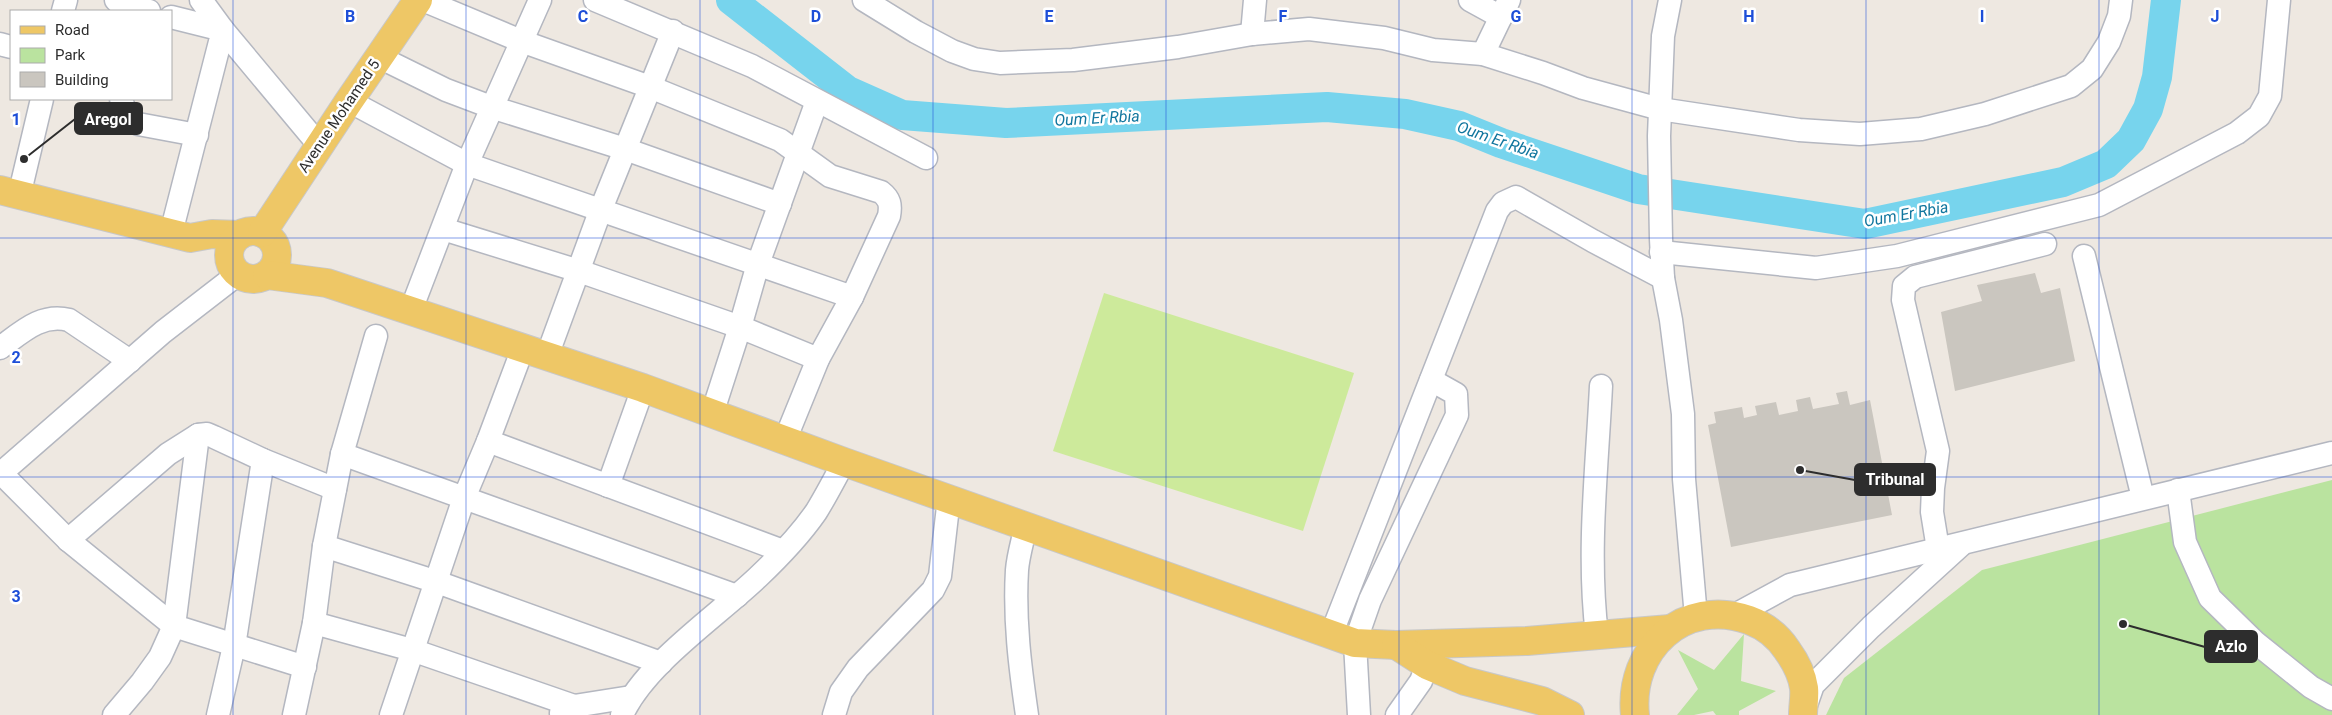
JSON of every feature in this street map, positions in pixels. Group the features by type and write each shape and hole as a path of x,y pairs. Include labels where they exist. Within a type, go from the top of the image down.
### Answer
{"main road":[{"name":"Avenue Mohamed 5","path":"259,239 348,100 418,0"},
{"path":"9,193 180,235 212,234 259,239 327,282"},
{"path":"180,235 236,272 252,279 267,275 327,282 644,388 844,462 1343,639 1396,645 1527,641 1670,629"},
{"path":"236,272 230,254 234,240 259,239"},
{"path":"259,239 276,264 267,275"},
{"path":"1636,715 1634,690 1640,667 1652,646 1670,629 1696,617 1716,614 1735,615 1760,624 1781,640 1796,662 1804,688 1803,715"},
{"path":"1396,645 1427,665 1465,680 1542,701 1570,715"}],"street":[{"path":"116,0 119,3 145,10"},
{"path":"201,0 223,30 319,145"},
{"path":"423,0 521,41 650,87 780,140 830,176 881,192 889,202 889,216 852,297 818,360 785,440"},
{"path":"411,310 490,107 540,0"},
{"path":"595,0 673,31 752,66 926,158"},
{"path":"864,0 952,51 974,60 1000,63 1073,60 1178,47 1252,34 1309,30 1327,31 1384,38 1433,50 1483,54 1583,88 1660,109 1799,130 1860,134 1921,129 1985,114 2071,86 2092,69 2109,42 2119,16 2121,0"},
{"path":"1252,34 1255,0"},
{"path":"1470,0 1505,8 1483,54"},
{"path":"1670,0 1663,36 1659,136 1661,246 1663,278 1684,414 1684,479 1696,617"},
{"path":"1661,246 1816,268 1838,266 1897,256 2099,205 2237,133 2259,116 2270,96 2279,0"},
{"path":"172,17 223,30"},
{"path":"180,235 197,135 223,30"},
{"path":"391,715 464,498 488,441 580,271 601,209 673,31"},
{"path":"379,57 446,90 490,107 625,150 780,204"},
{"path":"9,193 42,100"},
{"path":"120,100 126,117 138,124 197,135"},
{"path":"348,100 467,164 852,297"},
{"path":"712,414 740,328 758,264 817,101"},
{"path":"1359,715 1343,639 1431,380 1497,211 1502,203 1516,197 1593,242 1663,278"},
{"path":"443,229 580,271 740,328 818,360"},
{"path":"1938,549 1932,504 1938,452 1903,300 1904,286 1915,277 2045,244"},
{"path":"2084,256 2144,498"},
{"path":"236,272 130,361 1,474 68,540 174,626 305,667"},
{"path":"0,348 31,326 46,319 59,318 69,320 130,361"},
{"path":"294,715 314,623 324,546 342,454 376,336"},
{"path":"1343,639 1370,600 1457,415 1456,394 1431,380"},
{"path":"1597,635 1594,584 1595,495 1601,386"},
{"path":"608,486 644,388"},
{"path":"68,540 168,454 198,435 207,434 263,460 335,489"},
{"path":"114,715 160,657 174,626 198,435"},
{"path":"488,441 783,551"},
{"path":"1735,615 1790,585 2332,453"},
{"path":"342,454 737,596"},
{"path":"218,715 234,646 263,460"},
{"path":"314,623 412,650 565,711 626,706 661,663 737,596 783,551 816,512 844,462"},
{"path":"2178,490 2185,542 2210,598 2255,642 2311,687 2332,699"},
{"path":"834,715 841,692 858,668 933,590 940,576 949,498"},
{"path":"1026,525 1017,568 1017,615 1019,666 1028,715"},
{"path":"1803,715 1813,685 1871,627 1966,541"},
{"path":"324,546 437,582 661,663"},
{"path":"1397,715 1421,681 1427,665"}],"green space":[{"path":"1104,293 1354,373 1303,531 1053,451"},
{"path":"2332,480 2332,715 1826,715 1844,678 1982,570"},
{"path":"1744,634 1741,681 1776,691 1739,711 1739,715 1716,715 1713,711 1694,715 1677,715 1698,689 1678,650 1714,670"}],"building":[{"path":"2035,273 2041,293 2060,288 2075,361 1955,391 1941,312 1982,301 1977,285"},
{"path":"1847,391 1850,405 1870,400 1892,515 1731,547 1708,425 1716,423 1714,412 1742,407 1744,418 1757,415 1755,406 1776,402 1779,415 1798,411 1796,400 1810,397 1813,409 1839,404 1836,393"}],"waterway":[{"name":"Oum Er Rbia","path":"731,0 848,91 902,115 1006,123 1327,107 1405,114 1459,126 1501,143 1638,189 1865,224 2063,182 2106,164 2131,140 2148,109 2157,77 2166,0"}],"place":[{"name":"Aregol","path":"24,159"},
{"name":"Tribunal","path":"1800,470"},
{"name":"Azlo","path":"2123,624"}]}
